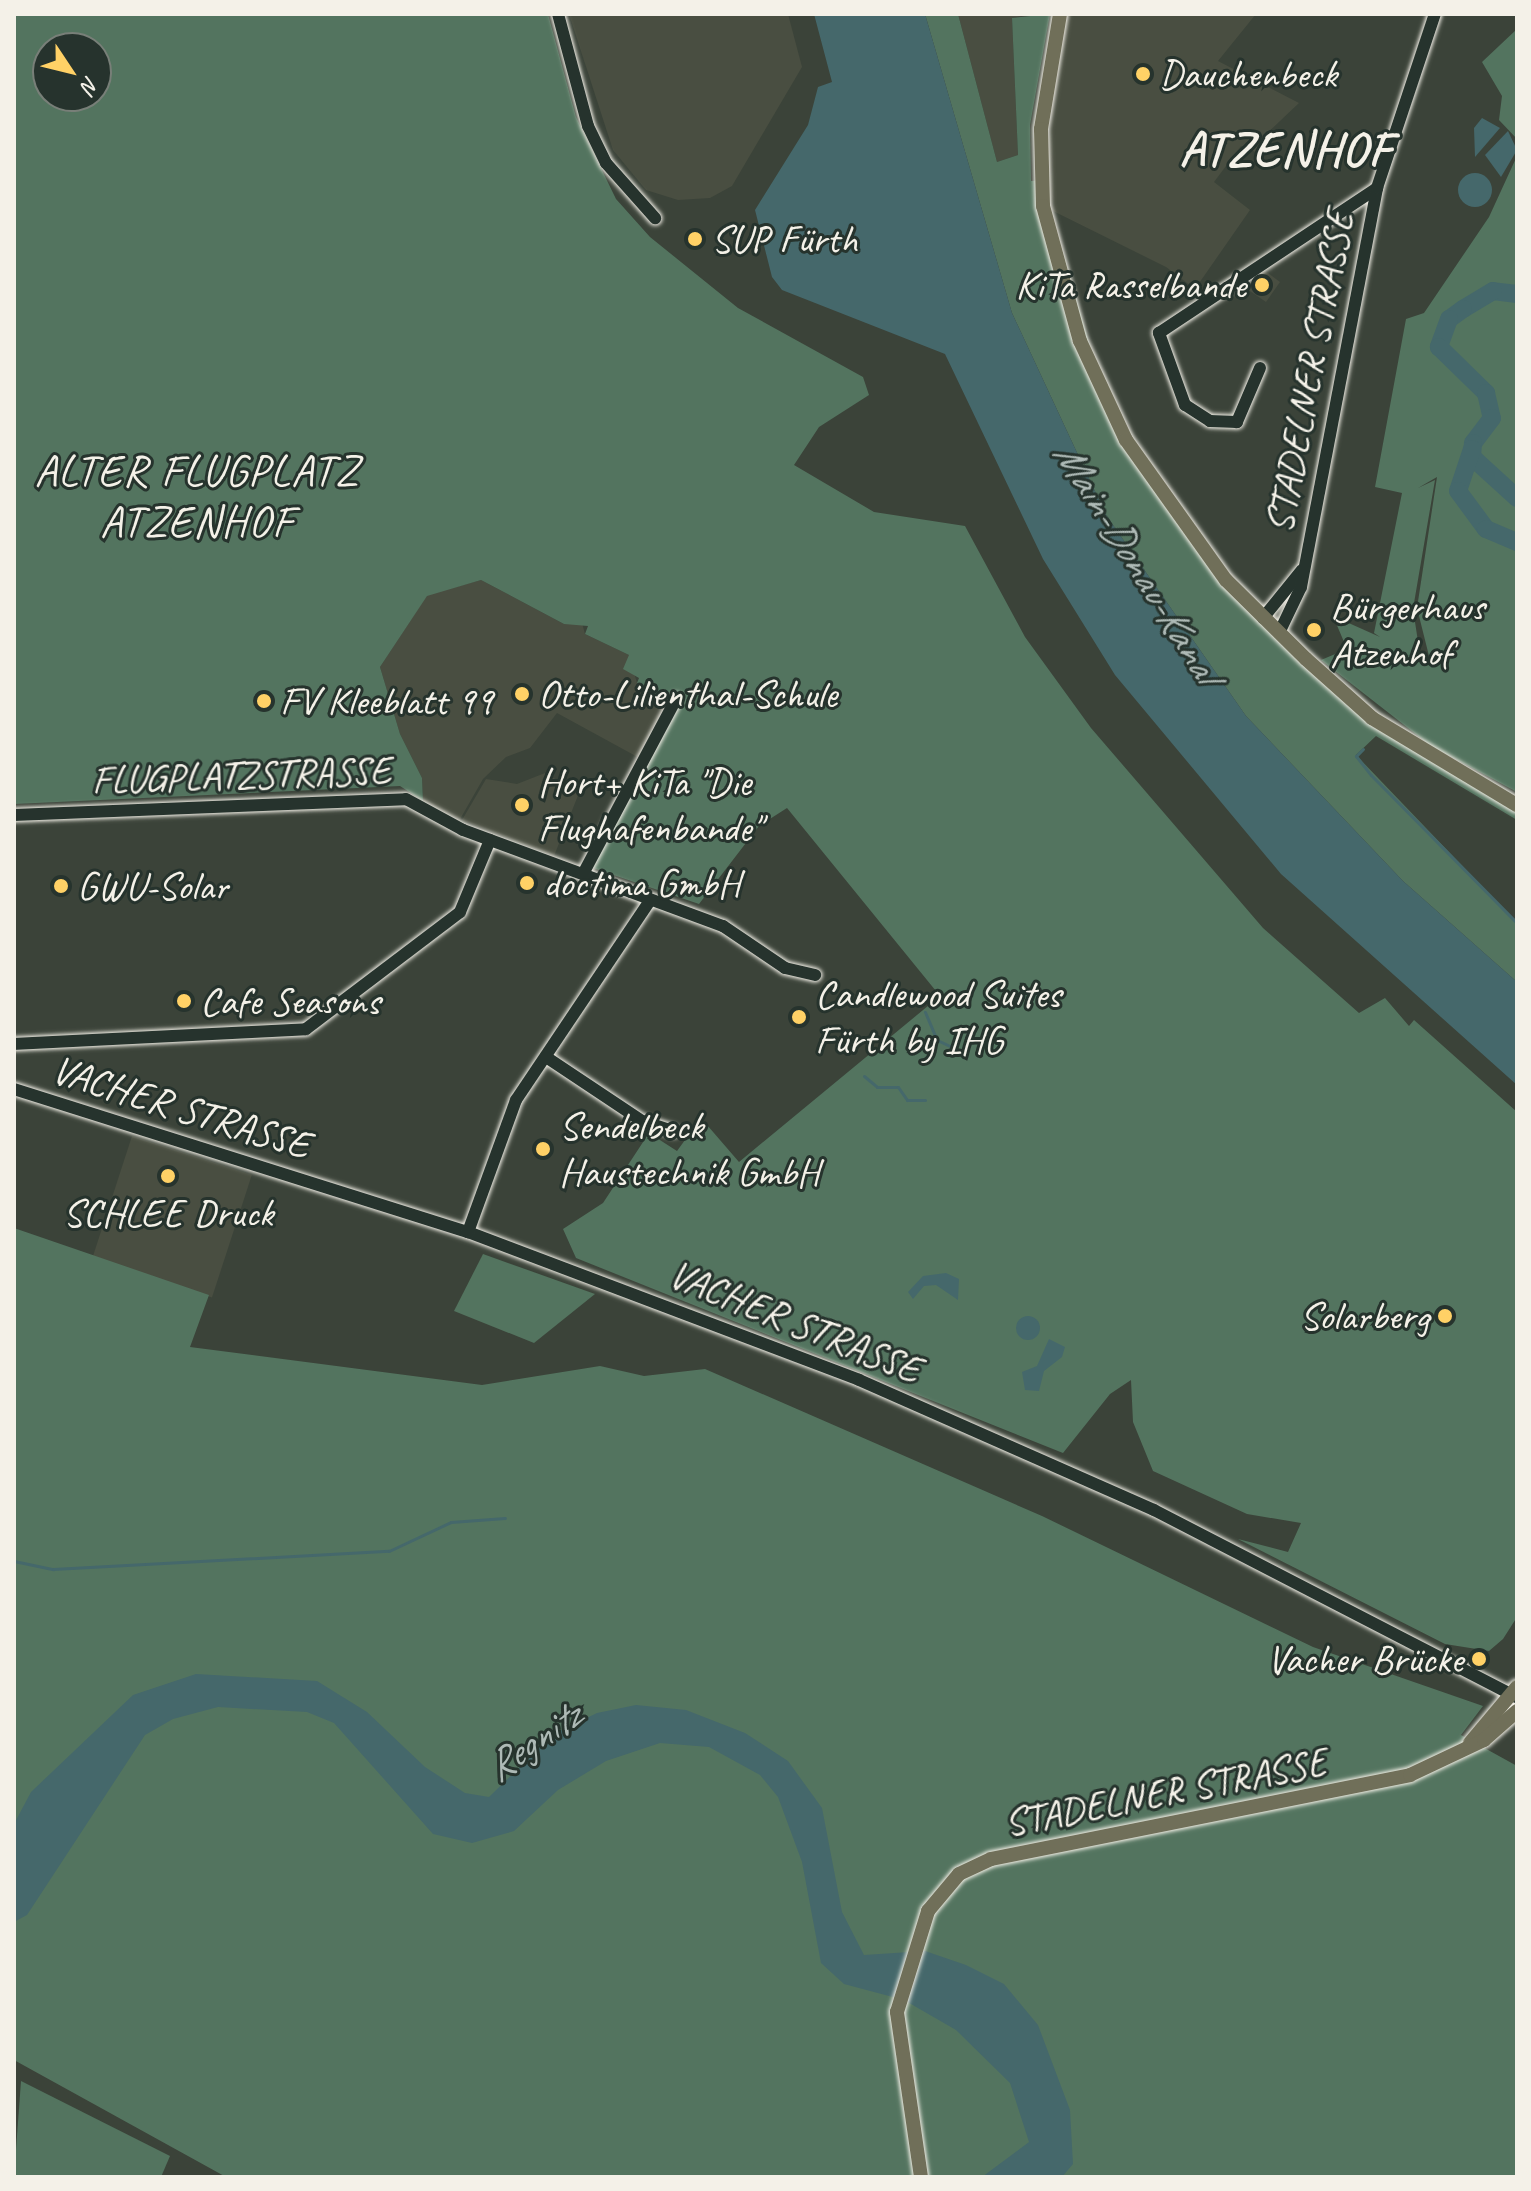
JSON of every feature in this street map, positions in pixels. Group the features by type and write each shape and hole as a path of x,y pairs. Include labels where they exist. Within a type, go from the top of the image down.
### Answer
{"main road":[{"path":"1060,14 1045,84 1041,155 1043,206 1067,301 1126,440 1181,524 1279,633 1372,718 1517,805"},
{"name":"STADELNER STRASSE","path":"1461,1752 1515,1693"},
{"name":"STADELNER STRASSE","path":"921,2177 897,2012 916,1940 938,1893 991,1859 1410,1775 1461,1752 1517,1711"}],"street":[{"path":"558,14 588,126 606,163 655,218"},
{"name":"STADELNER STRASSE","path":"1279,633 1304,567 1377,188 1435,14"},
{"path":"1260,368 1237,422 1210,421 1185,405 1159,333 1377,188"},
{"name":"STADELNER STRASSE","path":"1263,618 1304,567"},
{"path":"583,874 676,699"},
{"name":"FLUGPLATZSTRASSE","path":"14,815 406,799 490,840 649,902 723,926 785,968 815,975"},
{"path":"14,1044 306,1029 460,912 490,840"},
{"path":"468,1232 516,1100 649,902"},
{"path":"546,1057 642,1121 673,1131"},
{"name":"VACHER STRASSE","path":"14,1089 468,1232 693,1313 998,1440 1154,1510 1515,1693"}],"shaded area":[{"path":"569,14 788,14 802,67 732,186 710,198 678,200 646,190 613,150"},
{"path":"958,14 1031,14 1012,18 1018,155 997,162"},
{"path":"1060,14 1256,14 1218,61 1299,103 1259,141 1263,155 1241,146 1214,182 1250,210 1195,289 1166,267 1043,206"},
{"name":"KiTa Rasselbande","path":"1264,270 1280,282 1266,302 1244,287"},
{"name":"Otto-Lilienthal-Schule","path":"481,580 564,624 582,623 585,634 629,655 637,683 673,704 643,760 557,713 530,748 506,757 483,779 459,821 423,801 422,778 400,734 380,667 427,595"},
{"name":"Hort+ KiTa \"Die Flughafenbande\"","path":"545,773 579,793 554,856 462,820 486,779 517,784"},
{"path":"132,1136 252,1175 212,1298 92,1259"}],"green space":[{"path":"14,14 548,14 576,117 616,199 650,237 738,308 863,377 869,395 819,427 794,465 874,512 965,526 1025,637 1091,728 1263,928 1359,1013 1385,998 1409,1026 1414,1020 1517,1112 1517,1617 1503,1639 1489,1651 1445,1644 1238,1539 1288,1552 1301,1523 1247,1514 1153,1471 1133,1422 1131,1380 1110,1394 1063,1453 576,1258 563,1229 603,1203 649,1133 677,1151 701,1118 739,1162 940,996 787,808 759,826 699,904 587,866 673,704 637,683 639,678 623,669 629,655 585,634 588,626 564,624 481,580 427,596 380,667 400,734 422,778 423,801 400,786 14,804"},
{"path":"925,14 958,14 997,162 1018,155 1012,18 1050,14 1030,125 1031,181 1042,180 1106,401 1226,580 1372,718 1517,805 1517,820 1376,736 1356,755 1517,923 1517,982 1403,881 1246,716 1106,515 1012,313"},
{"path":"1517,29 1517,139 1499,120 1502,96 1482,62"},
{"path":"1517,156 1517,792 1431,746 1321,660 1347,649 1333,616 1380,637 1374,633 1402,493 1375,487 1406,319 1424,313 1489,217","holes":["1437,477 1417,608 1431,664 1421,663 1407,655 1421,661 1413,609 1435,480 1418,488"]},
{"path":"14,1228 209,1295 190,1347 482,1385 600,1366 644,1376 705,1369 1042,1516 1313,1647 1483,1706 1461,1735 1517,1766 1517,2177 226,2177 14,2060"},
{"path":"483,1254 595,1294 534,1343 454,1311"},
{"path":"21,2081 170,2156 161,2177 14,2177"}],"water":[{"name":"Main-Donau-Kanal","path":"814,14 925,14 1012,313 1106,515 1246,716 1403,881 1517,982 1517,1085 1281,874 1115,675 1043,559 945,354 782,290 772,277 755,210 808,125 818,87 832,82"},
{"path":"1482,118 1500,128 1475,157 1474,128"},
{"path":"1508,131 1517,150 1501,177 1485,155"},
{"path":"1475,173 1487,178 1492,190 1487,202 1475,207 1463,202 1458,190 1463,178"},
{"path":"946,1273 959,1279 958,1300 936,1285 924,1286 913,1299 908,1292 923,1276"},
{"path":"1028,1316 1036,1320 1040,1328 1036,1336 1028,1340 1020,1336 1016,1328 1020,1320"},
{"path":"1049,1339 1065,1347 1062,1357 1044,1371 1039,1391 1025,1390 1022,1372 1037,1366"},
{"path":"196,1674 317,1681 367,1712 425,1767 465,1793 489,1797 554,1734 597,1713 636,1705 686,1710 745,1733 788,1761 822,1808 842,1912 864,1955 925,1951 966,1965 1004,1984 1038,2025 1070,2110 1073,2164 1062,2177 982,2177 1029,2142 1010,2083 956,2030 904,2000 844,1984 821,1963 802,1862 778,1797 760,1775 709,1747 660,1743 606,1761 558,1790 514,1831 472,1843 433,1834 334,1723 307,1712 218,1707 173,1719 145,1735 27,1915 14,1922 14,1824 31,1792 133,1695"}],"waterway":[{"path":"1517,294 1493,291 1463,309 1449,319 1439,347 1486,393 1492,418 1473,443 1472,457 1517,498"},
{"path":"1472,449 1458,491 1486,529 1517,542"},
{"path":"1363,749 1356,756 1371,775 1517,923"},
{"path":"925,1012 937,1040 963,1052"},
{"path":"864,1076 877,1087 898,1087 907,1100 925,1100"},
{"path":"14,1561 53,1569 389,1551 451,1522 505,1518"}],"place":[{"name":"Dauchenbeck","path":"1143,74"},
{"name":"SUP Fürth","path":"695,239"},
{"name":"KiTa Rasselbande","path":"1262,285"},
{"name":"Bürgerhaus Atzenhof","path":"1314,630"},
{"name":"Otto-Lilienthal-Schule","path":"522,694"},
{"name":"FV Kleeblatt 99","path":"264,701"},
{"name":"Hort+ KiTa \"Die Flughafenbande\"","path":"522,805"},
{"name":"doctima GmbH","path":"527,883"},
{"name":"GWU-Solar","path":"61,886"},
{"name":"Cafe Seasons","path":"184,1001"},
{"name":"Candlewood Suites Fürth by IHG","path":"799,1017"},
{"name":"Sendelbeck Haustechnik GmbH","path":"543,1149"},
{"name":"SCHLEE Druck","path":"168,1176"},
{"name":"Solarberg","path":"1445,1316"},
{"name":"Vacher Brücke","path":"1479,1659"}],"district":[{"name":"ATZENHOF","path":"1286,150"},
{"name":"ALTER FLUGPLATZ ATZENHOF","path":"197,498"}],"water label":[{"name":"Regnitz","path":"533,1742"}]}
